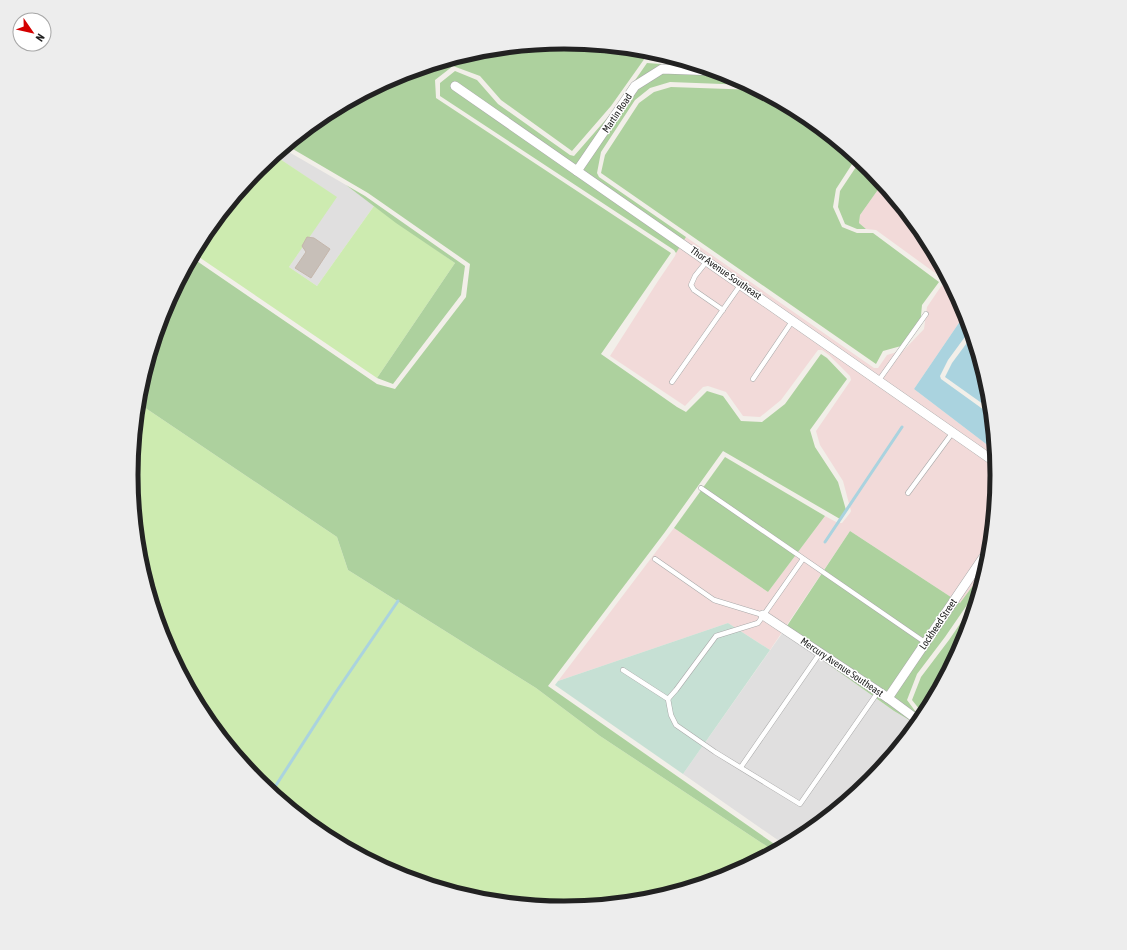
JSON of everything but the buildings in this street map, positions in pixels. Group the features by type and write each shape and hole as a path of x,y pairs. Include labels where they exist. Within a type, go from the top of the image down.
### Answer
{"street":[{"name":"Martin Road","path":"577,170 635,86 662,69 694,70"},
{"name":"Thor Avenue Southeast","path":"455,86 880,380 989,458"},
{"name":"Lockheed Street","path":"888,698 980,562"},
{"name":"Mercury Avenue Southeast","path":"763,615 888,698 914,717"}],"lane":[{"path":"707,260 695,276 691,285 694,290 723,310"},
{"path":"672,382 741,284"},
{"path":"880,380 926,314"},
{"path":"753,379 793,320"},
{"path":"908,492 953,432"},
{"path":"701,488 926,643"},
{"path":"656,559 714,600 763,615"},
{"path":"668,699 716,636 758,623 803,559"},
{"path":"741,767 820,653"},
{"path":"623,670 668,699 671,715 676,725 800,804 878,692"}],"shaded area":[{"path":"287,151 346,185 374,206 317,286 289,267 336,197 279,158"},
{"path":"879,189 918,238 940,277 876,230 866,229 859,223 860,215"},
{"path":"686,237 874,368 878,368 887,355 904,350 924,329 927,307 944,283 960,321 914,389 989,446 990,475 986,531 976,582 960,603 850,531 770,650 728,623 558,681 674,528 768,592 825,516 838,523 842,523 851,511 843,481 820,445 816,431 851,380 850,376 822,350 818,350 781,400 760,417 743,416 726,392 708,386 703,387 685,406 610,356"},
{"path":"783,632 894,711 911,721 884,756 865,776 823,813 780,842 683,774"}],"green space":[{"path":"564,49 619,53 653,59 645,58 611,106 572,151 501,100 480,76 453,66 435,80 436,98 671,253 601,354 677,407 686,412 707,391 723,396 741,421 762,422 785,404 821,354 827,358 847,379 810,430 815,447 838,482 846,510 840,519 723,451 665,532 548,686 775,845 769,848 600,736 536,688 348,570 337,537 143,407 152,365 160,338 181,287 196,260 377,384 395,389 466,297 470,264 368,193 291,148 327,121 375,93 400,81 480,57 536,50"},
{"path":"647,63 678,65 734,84 670,82 650,88 635,100 601,152 597,173 599,177 686,237 676,253 674,250 440,96 440,83 455,71 477,80 498,104 570,155 574,156 615,109"},
{"path":"671,87 745,90 800,121 823,137 853,163 836,189 833,207 842,227 857,233 873,233 939,282 922,305 920,326 901,346 883,351 876,364 601,173 605,155 639,103 654,92"},
{"path":"279,158 337,197 289,267 317,286 374,206 455,263 377,378 198,257 209,238 243,194"},
{"path":"856,166 879,189 860,215 859,223 866,229 857,229 845,224 838,207 840,191"},
{"path":"346,185 365,196 465,266 461,295 393,384 377,378 455,263 396,223"},
{"path":"143,407 337,537 348,570 536,688 600,736 769,848 727,869 647,893 591,900 536,900 480,893 400,869 350,844 304,813 262,776 243,756 209,712 181,663 170,638 152,585 141,531 138,503 138,447"},
{"path":"725,457 825,516 768,592 674,528"},
{"path":"850,531 960,603 976,582 971,600 917,674 907,700 917,713 911,721 894,711 783,632"},
{"path":"966,616 946,663 920,709 912,700 921,677"},
{"path":"728,623 770,650 683,774 555,685 558,681"}],"water":[{"path":"960,321 966,335 948,360 940,376 941,379 984,410 989,446 914,389"},
{"path":"968,341 975,365 983,404 945,377 952,363"}],"waterway":[{"path":"825,542 902,427"},
{"path":"275,787 336,692 398,601"}]}
